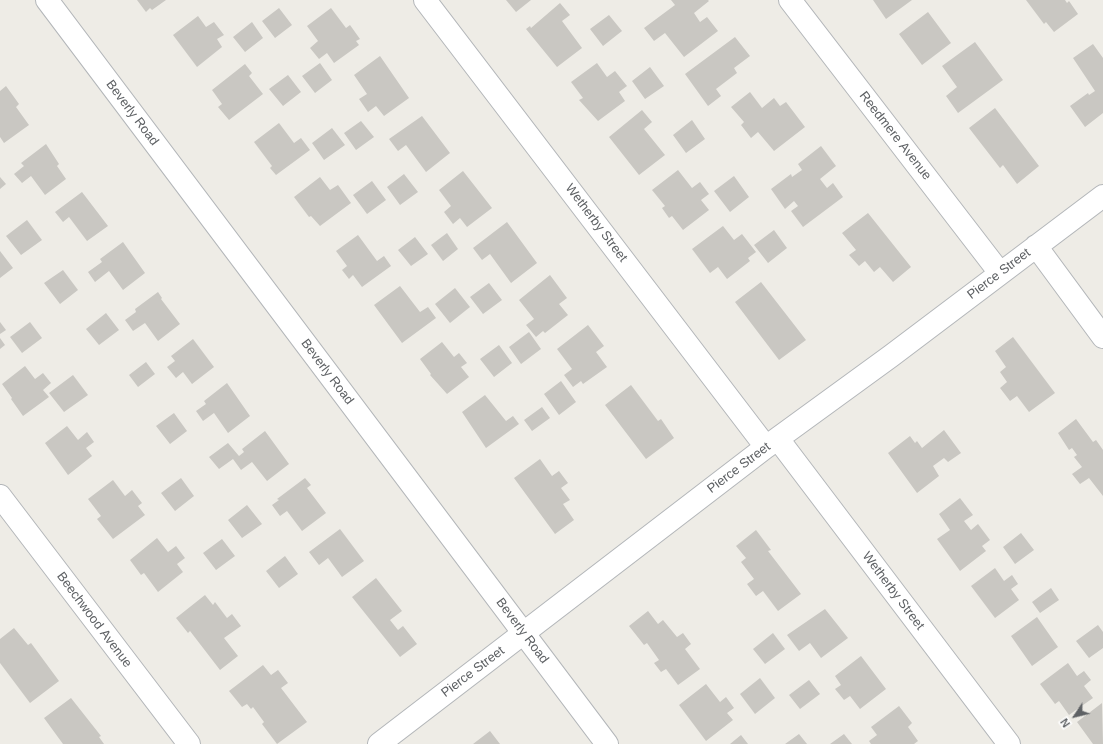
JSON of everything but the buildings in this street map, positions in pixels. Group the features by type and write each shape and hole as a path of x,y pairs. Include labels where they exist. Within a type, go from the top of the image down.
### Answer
{"street":[{"name":"Beverly Road","path":"47,0 607,744"},
{"name":"Wetherby Street","path":"425,0 1009,744"},
{"name":"Reedmere Avenue","path":"790,0 1000,273"},
{"name":"Pierce Street","path":"379,744 772,443 1103,196"},
{"path":"1036,246 1103,337"},
{"name":"Beechwood Avenue","path":"0,496 189,744"}]}
